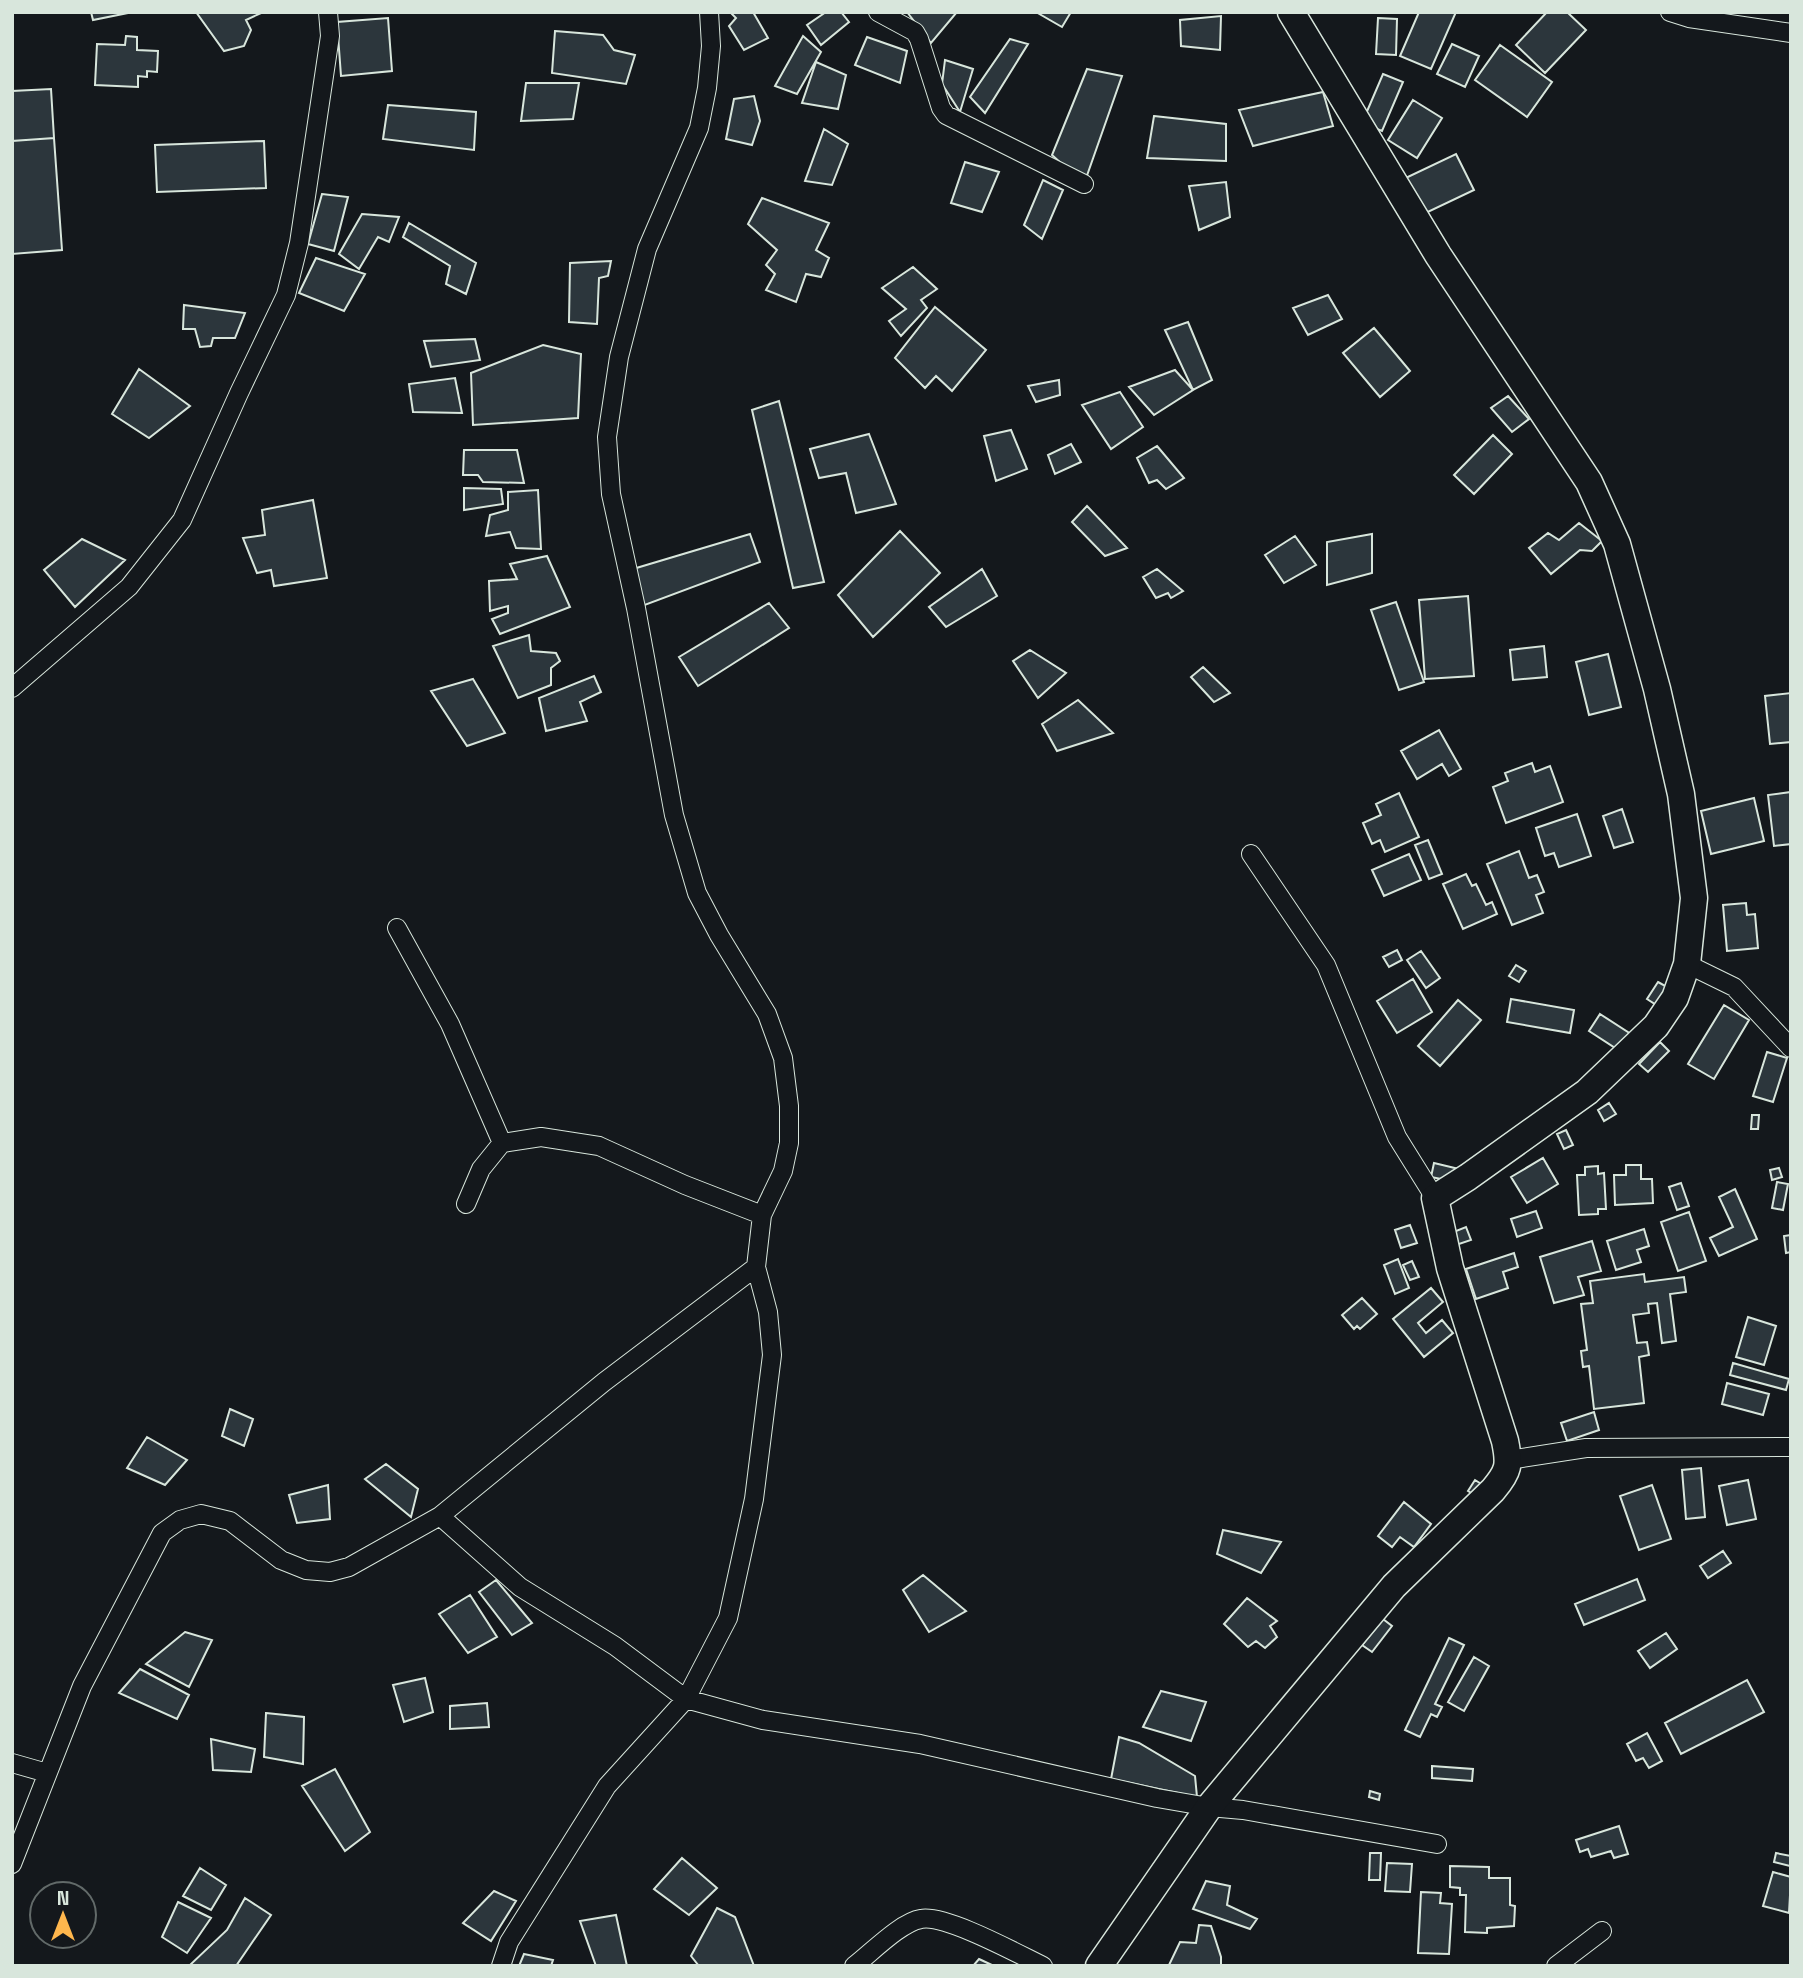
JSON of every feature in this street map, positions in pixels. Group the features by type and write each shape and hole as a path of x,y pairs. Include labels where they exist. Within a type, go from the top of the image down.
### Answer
{"street":[{"path":"12,688 129,587 182,520 286,295 299,243 328,50 328,12"},
{"path":"501,1966 509,1942 607,1786 686,1699 728,1618 754,1499 772,1355 768,1312 757,1267 762,1215 783,1171 789,1143 789,1106 783,1058 767,1014 697,893 674,815 636,608 611,494 607,437 619,356 647,249 699,128 707,88 711,46 709,12"},
{"path":"878,12 915,33 919,39 941,108 946,115 1084,184"},
{"path":"1292,12 1438,255 1588,482 1617,544 1657,689 1681,794 1694,898 1687,964 1675,998 1656,1026 1587,1092 1435,1198"},
{"path":"1670,12 1791,33"},
{"path":"1099,1966 1209,1807 1394,1586 1506,1475 1509,1460 1450,1268 1435,1198 1396,1138 1326,965 1251,854"},
{"path":"397,928 450,1024 502,1143"},
{"path":"1687,964 1734,987 1791,1048"},
{"path":"466,1203 481,1169 502,1143 541,1137 599,1146 685,1185 762,1215"},
{"path":"12,1864 82,1686 162,1533 180,1520 201,1514 230,1521 281,1560 306,1570 330,1572 349,1567 440,1516 632,1360 757,1267"},
{"path":"1509,1460 1586,1448 1791,1447"},
{"path":"440,1516 520,1587 615,1646 686,1699 763,1720 920,1744 1157,1798 1243,1810 1437,1844"},
{"path":"12,1763 47,1773"},
{"path":"854,1966 908,1924 922,1918 938,1920 988,1940 1042,1966"},
{"path":"1556,1966 1602,1931"}],"building":[{"path":"91,12 133,12 93,20"},
{"path":"196,12 261,13 246,20 251,30 244,46 224,51"},
{"path":"730,12 753,12 768,38 744,50 729,26 736,18"},
{"path":"826,12 841,12 849,22 821,45 807,25"},
{"path":"907,12 957,12 931,43"},
{"path":"1036,12 1071,12 1062,27"},
{"path":"1419,12 1456,12 1431,69 1400,56"},
{"path":"1547,12 1567,12 1586,30 1545,73 1516,45"},
{"path":"1221,16 1220,50 1181,46 1180,20"},
{"path":"388,18 392,71 341,76 337,22"},
{"path":"1378,18 1397,19 1396,55 1376,54"},
{"path":"555,31 603,35 614,50 635,55 626,84 552,73"},
{"path":"126,36 137,37 137,50 158,51 157,72 147,71 147,77 138,76 138,87 95,85 97,44 125,45"},
{"path":"803,36 821,52 797,94 775,86"},
{"path":"867,37 907,51 900,83 855,65"},
{"path":"1010,39 1028,44 985,113 970,97"},
{"path":"1452,44 1479,56 1465,87 1437,74"},
{"path":"1500,45 1552,82 1527,117 1475,80"},
{"path":"945,60 973,69 960,112 942,84"},
{"path":"816,62 846,75 838,109 802,103"},
{"path":"1087,69 1122,76 1084,184 1052,155"},
{"path":"1383,74 1403,82 1382,131 1362,123"},
{"path":"526,83 579,83 573,119 521,121"},
{"path":"51,89 54,138 12,141 12,91"},
{"path":"1323,92 1333,126 1253,146 1239,110"},
{"path":"754,96 760,121 752,145 726,139 734,99"},
{"path":"1413,100 1442,118 1417,158 1388,140"},
{"path":"388,105 476,112 474,150 383,139"},
{"path":"1154,116 1226,124 1226,161 1147,158"},
{"path":"824,129 848,144 832,185 805,181"},
{"path":"54,138 62,250 12,254 12,141"},
{"path":"264,141 266,188 157,192 155,145"},
{"path":"1456,154 1474,190 1411,220 1393,184"},
{"path":"965,162 999,172 982,212 951,203"},
{"path":"1043,180 1063,190 1042,239 1024,225"},
{"path":"1226,182 1230,217 1199,230 1189,186"},
{"path":"322,194 348,197 334,251 308,244"},
{"path":"762,198 829,223 816,250 829,258 821,277 806,274 796,302 766,290 775,274 766,265 777,250 748,224"},
{"path":"362,214 399,217 389,242 378,237 359,269 339,254"},
{"path":"409,223 476,263 466,294 446,284 450,266 403,237"},
{"path":"316,258 365,274 344,311 299,293"},
{"path":"611,261 608,276 599,278 597,324 569,322 570,263"},
{"path":"913,267 937,289 921,300 927,308 901,336 889,321 906,309 882,288"},
{"path":"1328,295 1342,319 1308,335 1293,308"},
{"path":"184,305 245,313 235,338 213,338 211,346 200,347 195,329 183,329"},
{"path":"935,307 986,350 952,391 936,376 925,388 895,358"},
{"path":"1188,322 1212,380 1193,390 1165,330"},
{"path":"1374,328 1410,371 1380,397 1343,353"},
{"path":"475,339 480,360 431,367 424,341"},
{"path":"543,345 581,354 578,418 473,425 471,373"},
{"path":"139,369 190,406 149,438 112,414"},
{"path":"1175,370 1193,390 1154,415 1129,387"},
{"path":"455,378 462,413 413,412 409,384"},
{"path":"1059,380 1060,395 1036,402 1028,386"},
{"path":"1120,392 1143,427 1111,449 1082,405"},
{"path":"1508,396 1529,419 1512,432 1491,408"},
{"path":"779,401 824,582 793,588 752,410"},
{"path":"1011,430 1027,469 996,481 984,436"},
{"path":"869,434 896,504 856,513 846,473 819,478 810,449"},
{"path":"1493,435 1512,454 1474,494 1454,475"},
{"path":"1071,444 1081,462 1055,474 1048,455"},
{"path":"1157,446 1184,478 1166,489 1157,480 1149,483 1137,458"},
{"path":"464,450 517,450 524,483 483,482 478,475 463,475"},
{"path":"464,488 501,489 503,504 464,510"},
{"path":"538,490 541,549 516,548 510,532 486,536 490,515 508,510 508,492"},
{"path":"313,500 327,578 274,586 271,570 257,573 243,538 265,535 262,510"},
{"path":"1087,506 1127,548 1105,556 1072,522"},
{"path":"1579,523 1602,541 1592,551 1580,550 1551,574 1529,548 1548,533 1559,540"},
{"path":"900,531 940,573 873,637 838,595"},
{"path":"750,534 760,562 642,606 633,569"},
{"path":"1372,534 1372,573 1327,585 1327,542"},
{"path":"1295,536 1316,565 1284,583 1265,555"},
{"path":"82,539 125,560 75,607 44,570"},
{"path":"547,556 570,607 500,634 492,619 508,613 508,606 490,611 489,581 517,579 510,564"},
{"path":"982,569 997,596 946,627 929,607"},
{"path":"1157,569 1183,591 1171,598 1168,593 1156,598 1143,577"},
{"path":"1468,596 1474,676 1425,679 1419,600"},
{"path":"1396,602 1424,682 1399,690 1371,610"},
{"path":"769,603 789,628 698,686 679,657"},
{"path":"529,635 531,651 556,653 560,661 551,668 551,685 518,698 493,646"},
{"path":"1544,646 1547,677 1513,680 1510,650"},
{"path":"1030,650 1066,673 1038,698 1013,661"},
{"path":"1608,654 1621,707 1589,715 1576,662"},
{"path":"1203,667 1230,693 1214,702 1191,677"},
{"path":"594,676 601,692 580,702 587,721 546,731 539,698"},
{"path":"473,679 505,733 467,746 431,691"},
{"path":"1791,693 1791,742 1770,744 1765,696"},
{"path":"1078,700 1113,733 1057,751 1042,724"},
{"path":"1439,730 1461,769 1449,776 1442,764 1417,779 1401,751"},
{"path":"1532,763 1535,772 1550,766 1563,802 1506,823 1493,787 1508,781 1505,773"},
{"path":"1791,792 1791,844 1774,846 1768,795"},
{"path":"1399,793 1419,837 1385,852 1380,840 1372,844 1363,823 1381,815 1376,804"},
{"path":"1754,798 1764,841 1711,854 1701,811"},
{"path":"1622,809 1633,842 1614,848 1603,816"},
{"path":"1577,814 1591,856 1559,867 1554,853 1545,856 1536,828"},
{"path":"1428,840 1442,874 1429,879 1415,845"},
{"path":"1519,851 1529,878 1537,875 1544,892 1536,895 1543,913 1512,925 1487,864"},
{"path":"1409,854 1421,880 1384,896 1372,870"},
{"path":"1466,874 1472,886 1476,884 1486,905 1492,902 1497,914 1463,929 1443,884"},
{"path":"1746,903 1747,915 1755,914 1758,948 1727,951 1723,905"},
{"path":"1397,950 1402,960 1389,967 1383,957"},
{"path":"1421,951 1440,978 1426,988 1407,960"},
{"path":"1516,965 1526,971 1519,982 1509,976"},
{"path":"1413,979 1432,1012 1397,1033 1377,1001"},
{"path":"1658,982 1669,988 1658,1006 1647,999"},
{"path":"1511,999 1574,1010 1570,1033 1507,1022"},
{"path":"1458,1000 1481,1020 1440,1066 1418,1046"},
{"path":"1724,1005 1749,1020 1714,1079 1688,1064"},
{"path":"1600,1014 1634,1036 1623,1053 1589,1031"},
{"path":"1660,1042 1669,1051 1648,1072 1639,1064"},
{"path":"1767,1052 1787,1058 1773,1102 1753,1096"},
{"path":"1609,1103 1616,1114 1604,1121 1598,1110"},
{"path":"1752,1115 1759,1115 1758,1129 1751,1129"},
{"path":"1566,1130 1573,1145 1564,1149 1557,1134"},
{"path":"1543,1158 1558,1184 1527,1203 1511,1177"},
{"path":"1434,1163 1459,1169 1456,1182 1431,1177"},
{"path":"1626,1165 1641,1165 1641,1179 1652,1179 1653,1203 1615,1205 1614,1175 1626,1175"},
{"path":"1598,1166 1598,1174 1604,1173 1606,1209 1598,1209 1598,1214 1579,1215 1577,1175 1585,1175 1585,1167"},
{"path":"1779,1168 1782,1177 1772,1180 1770,1170"},
{"path":"1777,1182 1788,1184 1783,1210 1772,1208"},
{"path":"1681,1183 1689,1206 1677,1210 1669,1187"},
{"path":"1735,1189 1757,1239 1719,1256 1710,1238 1733,1227 1719,1197"},
{"path":"1536,1211 1542,1228 1517,1237 1511,1219"},
{"path":"1689,1212 1706,1261 1678,1271 1661,1222"},
{"path":"1410,1225 1417,1243 1401,1248 1395,1230"},
{"path":"1466,1227 1471,1240 1456,1245 1451,1233"},
{"path":"1644,1229 1649,1246 1637,1250 1641,1262 1616,1270 1607,1241"},
{"path":"1791,1235 1791,1252 1786,1253 1784,1236"},
{"path":"1592,1241 1601,1271 1578,1277 1584,1295 1554,1303 1540,1257"},
{"path":"1514,1253 1518,1267 1503,1272 1508,1288 1476,1299 1466,1269"},
{"path":"1398,1259 1409,1288 1395,1294 1384,1265"},
{"path":"1412,1261 1419,1277 1410,1280 1403,1265"},
{"path":"1644,1274 1645,1282 1684,1277 1686,1292 1670,1294 1676,1341 1662,1343 1657,1303 1648,1304 1649,1313 1633,1315 1637,1343 1647,1342 1649,1355 1639,1357 1644,1403 1594,1409 1589,1366 1583,1367 1581,1351 1587,1350 1581,1304 1593,1303 1590,1281"},
{"path":"1431,1288 1443,1302 1418,1323 1426,1333 1442,1320 1453,1333 1424,1357 1393,1319"},
{"path":"1362,1298 1377,1314 1360,1329 1357,1326 1354,1329 1342,1315"},
{"path":"1748,1317 1776,1326 1764,1365 1736,1357"},
{"path":"1733,1363 1789,1379 1786,1390 1730,1375"},
{"path":"1727,1383 1769,1394 1763,1415 1722,1404"},
{"path":"230,1409 253,1419 244,1446 222,1436"},
{"path":"1594,1412 1599,1430 1567,1441 1561,1423"},
{"path":"147,1437 187,1460 165,1485 127,1468"},
{"path":"386,1464 418,1489 411,1517 365,1479"},
{"path":"1701,1468 1705,1517 1686,1519 1682,1470"},
{"path":"1475,1480 1483,1485 1476,1496 1468,1491"},
{"path":"1748,1480 1756,1519 1727,1525 1719,1486"},
{"path":"328,1485 330,1519 297,1523 289,1495"},
{"path":"1652,1485 1671,1539 1639,1550 1620,1496"},
{"path":"1404,1502 1431,1524 1414,1547 1400,1537 1392,1547 1378,1536"},
{"path":"1223,1530 1281,1542 1261,1573 1217,1554"},
{"path":"1723,1551 1731,1563 1708,1578 1700,1566"},
{"path":"923,1575 966,1611 929,1632 903,1590"},
{"path":"1637,1579 1645,1600 1584,1625 1575,1604"},
{"path":"496,1580 532,1623 512,1635 479,1592"},
{"path":"470,1595 497,1637 468,1653 439,1614"},
{"path":"1247,1598 1277,1621 1270,1626 1277,1637 1265,1648 1256,1641 1248,1647 1224,1624"},
{"path":"1383,1619 1392,1626 1372,1652 1362,1645"},
{"path":"185,1632 212,1640 189,1687 146,1664"},
{"path":"1666,1633 1677,1649 1650,1668 1638,1651"},
{"path":"1449,1638 1464,1645 1435,1704 1442,1707 1437,1717 1431,1714 1420,1737 1405,1730"},
{"path":"1474,1657 1489,1666 1464,1711 1448,1702"},
{"path":"140,1669 189,1695 177,1719 119,1693"},
{"path":"425,1678 433,1712 404,1722 393,1685"},
{"path":"1747,1680 1764,1712 1681,1754 1665,1723"},
{"path":"1161,1691 1206,1702 1191,1741 1143,1727"},
{"path":"487,1703 489,1727 450,1729 450,1706"},
{"path":"266,1713 304,1717 303,1764 264,1757"},
{"path":"1647,1733 1662,1761 1649,1768 1643,1758 1636,1761 1627,1744"},
{"path":"1119,1737 1139,1743 1195,1776 1197,1797 1111,1779"},
{"path":"211,1739 255,1749 251,1772 213,1770"},
{"path":"1432,1766 1473,1769 1472,1781 1432,1778"},
{"path":"335,1769 370,1832 345,1851 302,1786"},
{"path":"1370,1791 1380,1794 1379,1800 1369,1797"},
{"path":"1619,1826 1628,1854 1614,1858 1611,1851 1591,1857 1588,1849 1580,1852 1576,1840"},
{"path":"1370,1853 1381,1853 1380,1880 1369,1880"},
{"path":"1776,1853 1791,1856 1790,1866 1774,1862"},
{"path":"682,1858 717,1888 689,1915 654,1889"},
{"path":"1387,1863 1412,1864 1410,1892 1385,1891"},
{"path":"1450,1866 1489,1867 1489,1878 1510,1878 1510,1905 1515,1906 1514,1926 1487,1928 1487,1933 1465,1932 1466,1895 1460,1895 1460,1888 1450,1887"},
{"path":"200,1868 226,1885 211,1910 183,1896"},
{"path":"1773,1872 1791,1877 1789,1913 1763,1906"},
{"path":"1206,1881 1230,1886 1227,1905 1257,1919 1250,1929 1193,1909"},
{"path":"494,1891 516,1901 491,1941 463,1923"},
{"path":"1421,1892 1441,1893 1440,1903 1452,1904 1449,1954 1418,1953"},
{"path":"245,1898 271,1915 236,1966 191,1964 227,1930"},
{"path":"178,1902 211,1918 187,1953 162,1937"},
{"path":"717,1908 735,1917 754,1966 699,1966 691,1956"},
{"path":"616,1915 627,1966 596,1966 580,1921"},
{"path":"1199,1925 1211,1926 1221,1957 1221,1966 1169,1965 1180,1942 1196,1943"},
{"path":"524,1954 553,1960 551,1966 519,1966"},
{"path":"979,1959 994,1966 973,1966"}]}
